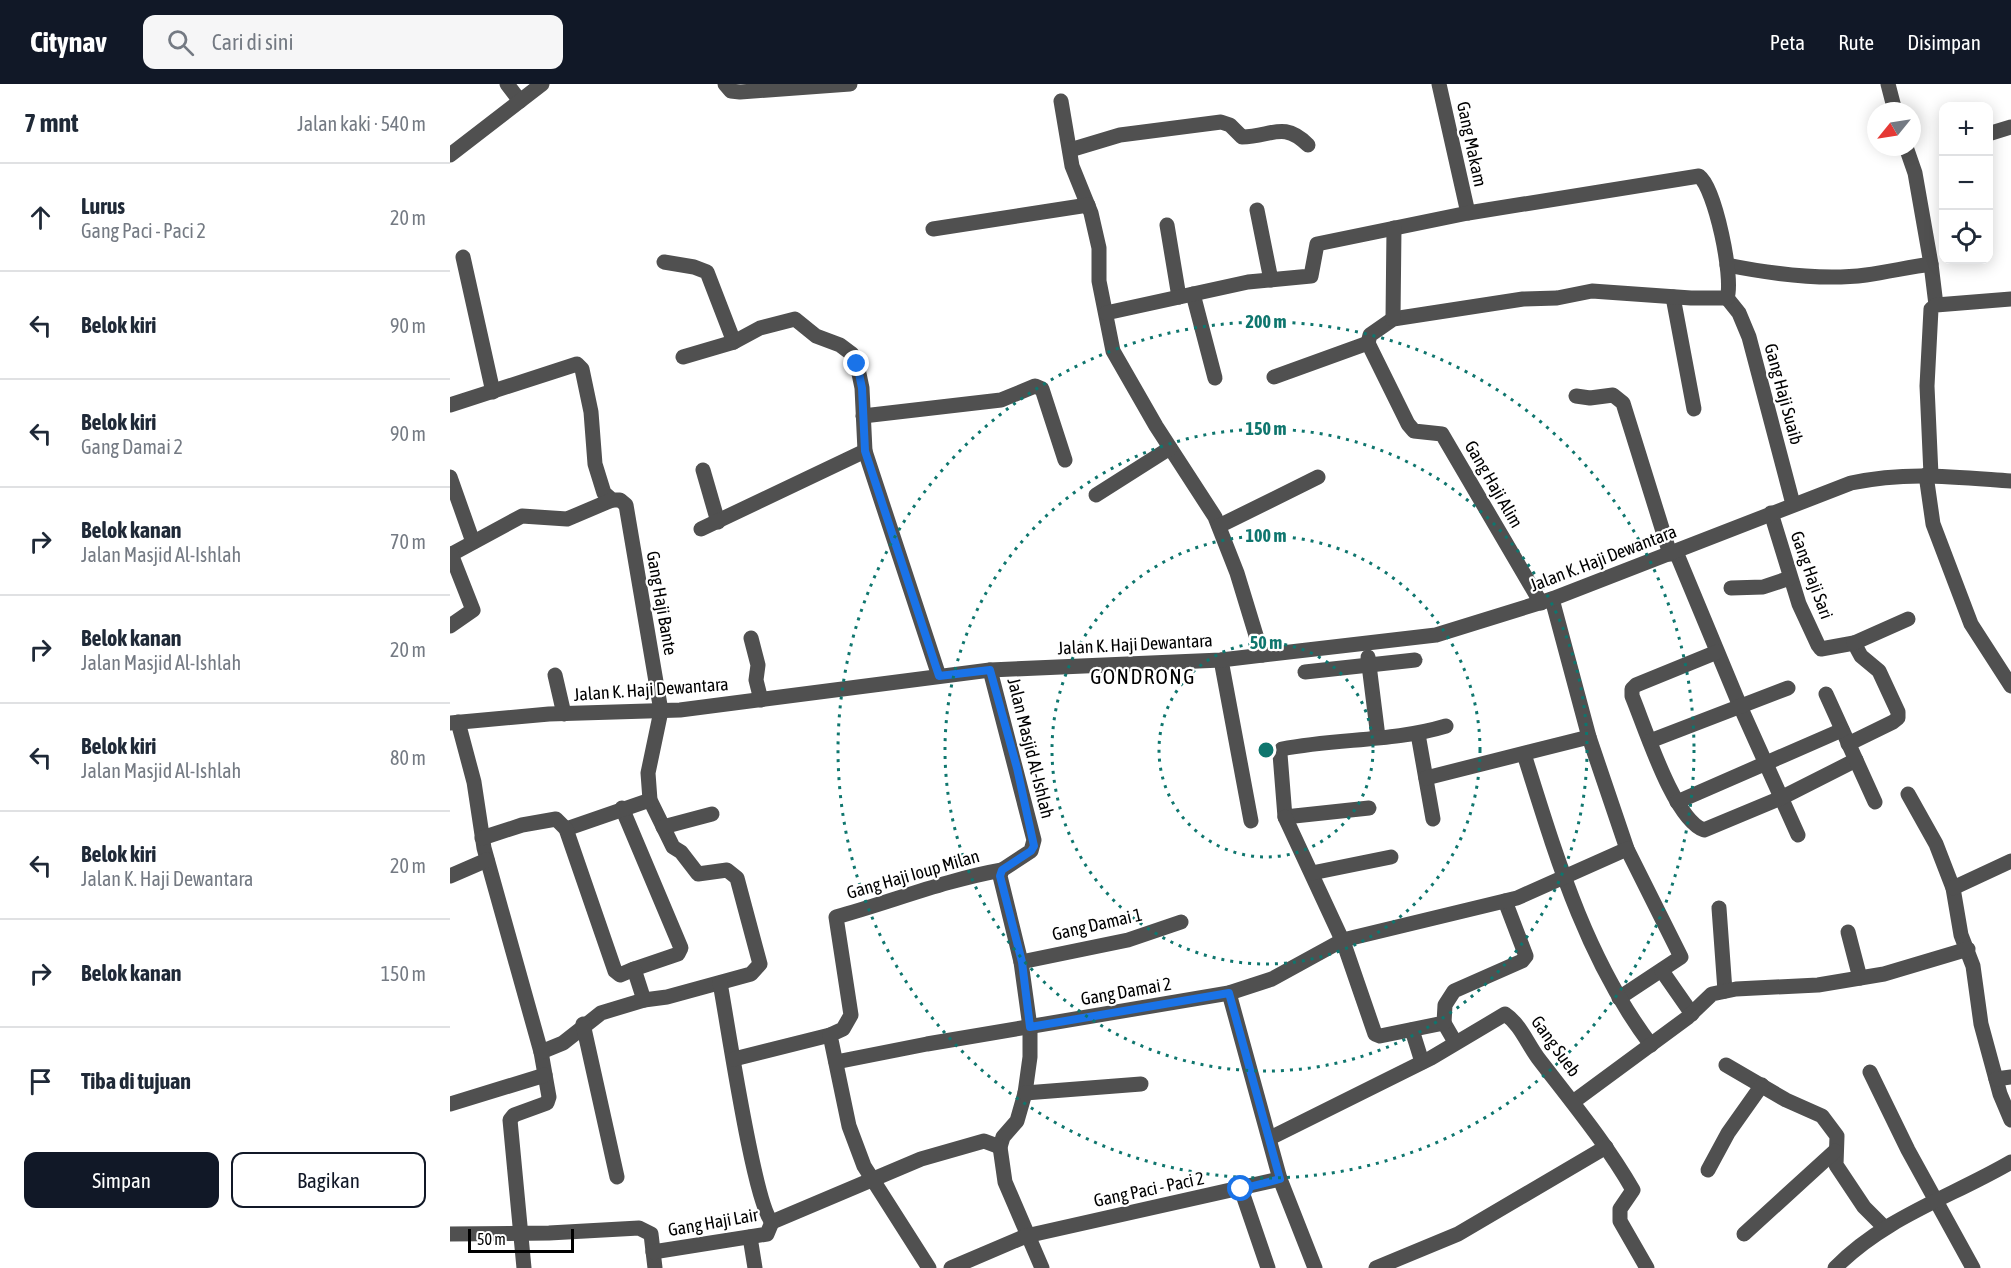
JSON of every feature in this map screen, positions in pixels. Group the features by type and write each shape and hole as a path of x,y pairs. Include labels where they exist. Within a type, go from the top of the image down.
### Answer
{"street":[{"path":"507,84 520,101"},
{"path":"450,155 542,84"},
{"path":"725,84 731,91 740,93 850,84"},
{"name":"Gang Makam","path":"1439,84 1468,213"},
{"path":"1891,86 1894,102"},
{"path":"1061,101 1072,166 1088,205 1099,248 1099,281 1113,351 1219,526 1238,573 1262,655"},
{"path":"1070,150 1120,135 1221,122 1230,125 1242,137 1282,130 1291,132 1308,145"},
{"path":"1993,133 2011,127"},
{"path":"1909,156 1915,173 1936,304 1929,314 1927,386 1929,475 1933,524 1971,624 2011,686"},
{"path":"1106,313 1271,279 1311,276 1317,244 1468,213 1699,176 1705,180 1727,265 1730,286 1726,298 1592,291 1557,298 1523,299 1393,319 1370,334 1368,344 1274,377"},
{"path":"933,229 1088,205"},
{"path":"1257,210 1271,279"},
{"path":"1167,225 1186,296 1215,378"},
{"path":"1393,319 1394,228"},
{"path":"450,405 493,392 463,257"},
{"path":"664,262 694,267 707,272 734,342"},
{"path":"1727,265 1766,272 1832,277 1866,275 1931,264"},
{"path":"1673,297 1694,409"},
{"name":"Gang Haji Suaib","path":"1726,298 1739,314 1749,337 1793,504"},
{"path":"1936,304 2011,299"},
{"path":"683,357 734,342 760,328 795,319 816,336 840,345 852,354 857,364 862,388 865,451 939,676"},
{"name":"Gang Haji Alim","path":"1368,344 1408,424 1414,431 1442,434 1546,601"},
{"name":"Gang Haji Bante","path":"493,392 580,366 591,412 595,464 604,493 618,501 662,711"},
{"path":"863,416 1001,400 1035,386 1042,389 1065,460"},
{"path":"1576,396 1590,398 1613,395 1623,404 1673,553 1798,835"},
{"path":"1096,495 1170,448"},
{"path":"701,529 865,451"},
{"path":"703,470 718,522"},
{"name":"Jalan K. Haji Dewantara","path":"454,722 564,714 662,711 990,670 1221,660 1437,635 1546,601 1851,483 1886,475 1929,475 2011,481"},
{"path":"450,477 473,542"},
{"path":"1219,526 1318,477"},
{"path":"450,626 473,610 450,554 522,516 567,519 618,501"},
{"name":"Gang Haji Sari","path":"1772,513 1799,604 1821,649 1854,643"},
{"path":"1731,588 1763,587 1790,578"},
{"path":"1546,601 1627,849 1680,954 1679,959 1619,998"},
{"path":"1677,802 1766,765 1893,722 1898,718 1898,712 1879,671 1861,656 1854,643 1908,619"},
{"path":"751,638 758,665 756,680 761,700"},
{"path":"1367,644 1378,737"},
{"path":"1717,652 1636,685 1632,689 1650,741 1677,802 1697,828 1704,830 1781,798 1856,760"},
{"path":"1221,660 1251,821"},
{"path":"1305,672 1415,660"},
{"name":"Jalan Masjid Al-Ishlah","path":"990,670 1034,840 1031,851 1002,870"},
{"path":"555,675 564,714"},
{"path":"1650,741 1788,688"},
{"path":"1826,694 1875,802"},
{"path":"541,1052 563,1043 584,1024 601,1013 751,974 760,964 737,878 727,870 699,874 681,852 673,847 650,800 648,773 662,711"},
{"path":"454,722 474,782 487,860 541,1052 545,1075 547,1103 514,1115 510,1120 524,1268"},
{"path":"1444,1023 1380,1036 1375,1034 1343,940 1285,817 1280,754 1282,749 1418,734 1446,726"},
{"path":"1418,734 1433,819"},
{"path":"1426,778 1589,737"},
{"path":"1524,754 1562,878 1619,998 1651,1045"},
{"path":"1908,794 1936,844 1953,888 1961,935 1968,949 1976,984 1981,1024 2003,1078 2011,1120"},
{"path":"566,829 621,808 650,800"},
{"path":"482,838 522,825 556,819 566,829 615,971 620,975 678,954 681,948 621,808"},
{"path":"1285,817 1370,808"},
{"path":"663,827 712,814"},
{"name":"Gang Damai 2","path":"837,1062 927,1044 1229,993 1272,979 1343,940 1505,901 1627,849"},
{"path":"1312,873 1391,856"},
{"path":"450,876 487,860"},
{"path":"1953,888 2011,861"},
{"path":"1002,870 1003,892 1022,962 1030,1027 1030,1058 1025,1093 1017,1121 1004,1137 1000,1147 1005,1182 1026,1236 1042,1268"},
{"name":"Gang Haji Ioup Milan","path":"830,1035 843,1029 850,1015 836,917 895,901 961,877 1002,870"},
{"path":"1455,1042 1444,1023 1445,1005 1454,991 1522,961 1526,956 1505,901"},
{"path":"1719,908 1725,991"},
{"name":"Gang Damai 1","path":"1022,962 1128,940 1182,922"},
{"path":"1848,932 1860,978"},
{"path":"1573,1102 1692,1014 1712,994 1725,991 1818,985 1884,974 1968,949"},
{"path":"634,969 644,1000"},
{"path":"1662,971 1692,1014"},
{"path":"720,983 761,1195 772,1222 921,1159 984,1141 1000,1147"},
{"path":"1229,993 1280,1179 1315,1268"},
{"name":"Gang Sueb","path":"1270,1138 1422,1062 1505,1014 1513,1020 1537,1056 1606,1147 1633,1190 1620,1209 1620,1221 1647,1268"},
{"path":"584,1024 617,1177"},
{"path":"1412,1030 1422,1062"},
{"path":"734,1059 830,1035 849,1126 864,1166 929,1268"},
{"path":"1726,1065 1822,1116 1837,1136 1836,1166 1864,1208 1884,1227"},
{"path":"1870,1072 1973,1268"},
{"path":"450,1104 545,1075"},
{"path":"1025,1093 1141,1084"},
{"path":"1708,1170 1728,1133 1762,1085"},
{"path":"1376,1268 1458,1234 1606,1147"},
{"path":"1744,1234 1835,1151"},
{"path":"1835,1268 1850,1262 1884,1227 1937,1200 1969,1187 2011,1162"},
{"name":"Gang Paci - Paci 2","path":"951,1268 1026,1236 1280,1179"},
{"path":"1241,1189 1268,1268"},
{"name":"Gang Haji Lair","path":"653,1252 767,1234 772,1222"},
{"path":"450,1234 639,1227 651,1234 655,1268"},
{"path":"750,1237 755,1268"}],"district":[{"name":"GONDRONG","path":"1143,676"}],"route":[{"path":"857,364 862,388 865,451 939,676 990,670 1017,768 1034,846 1031,851 1002,870 1000,876 1022,962 1030,1027 1229,993 1280,1179 1241,1189"}]}
